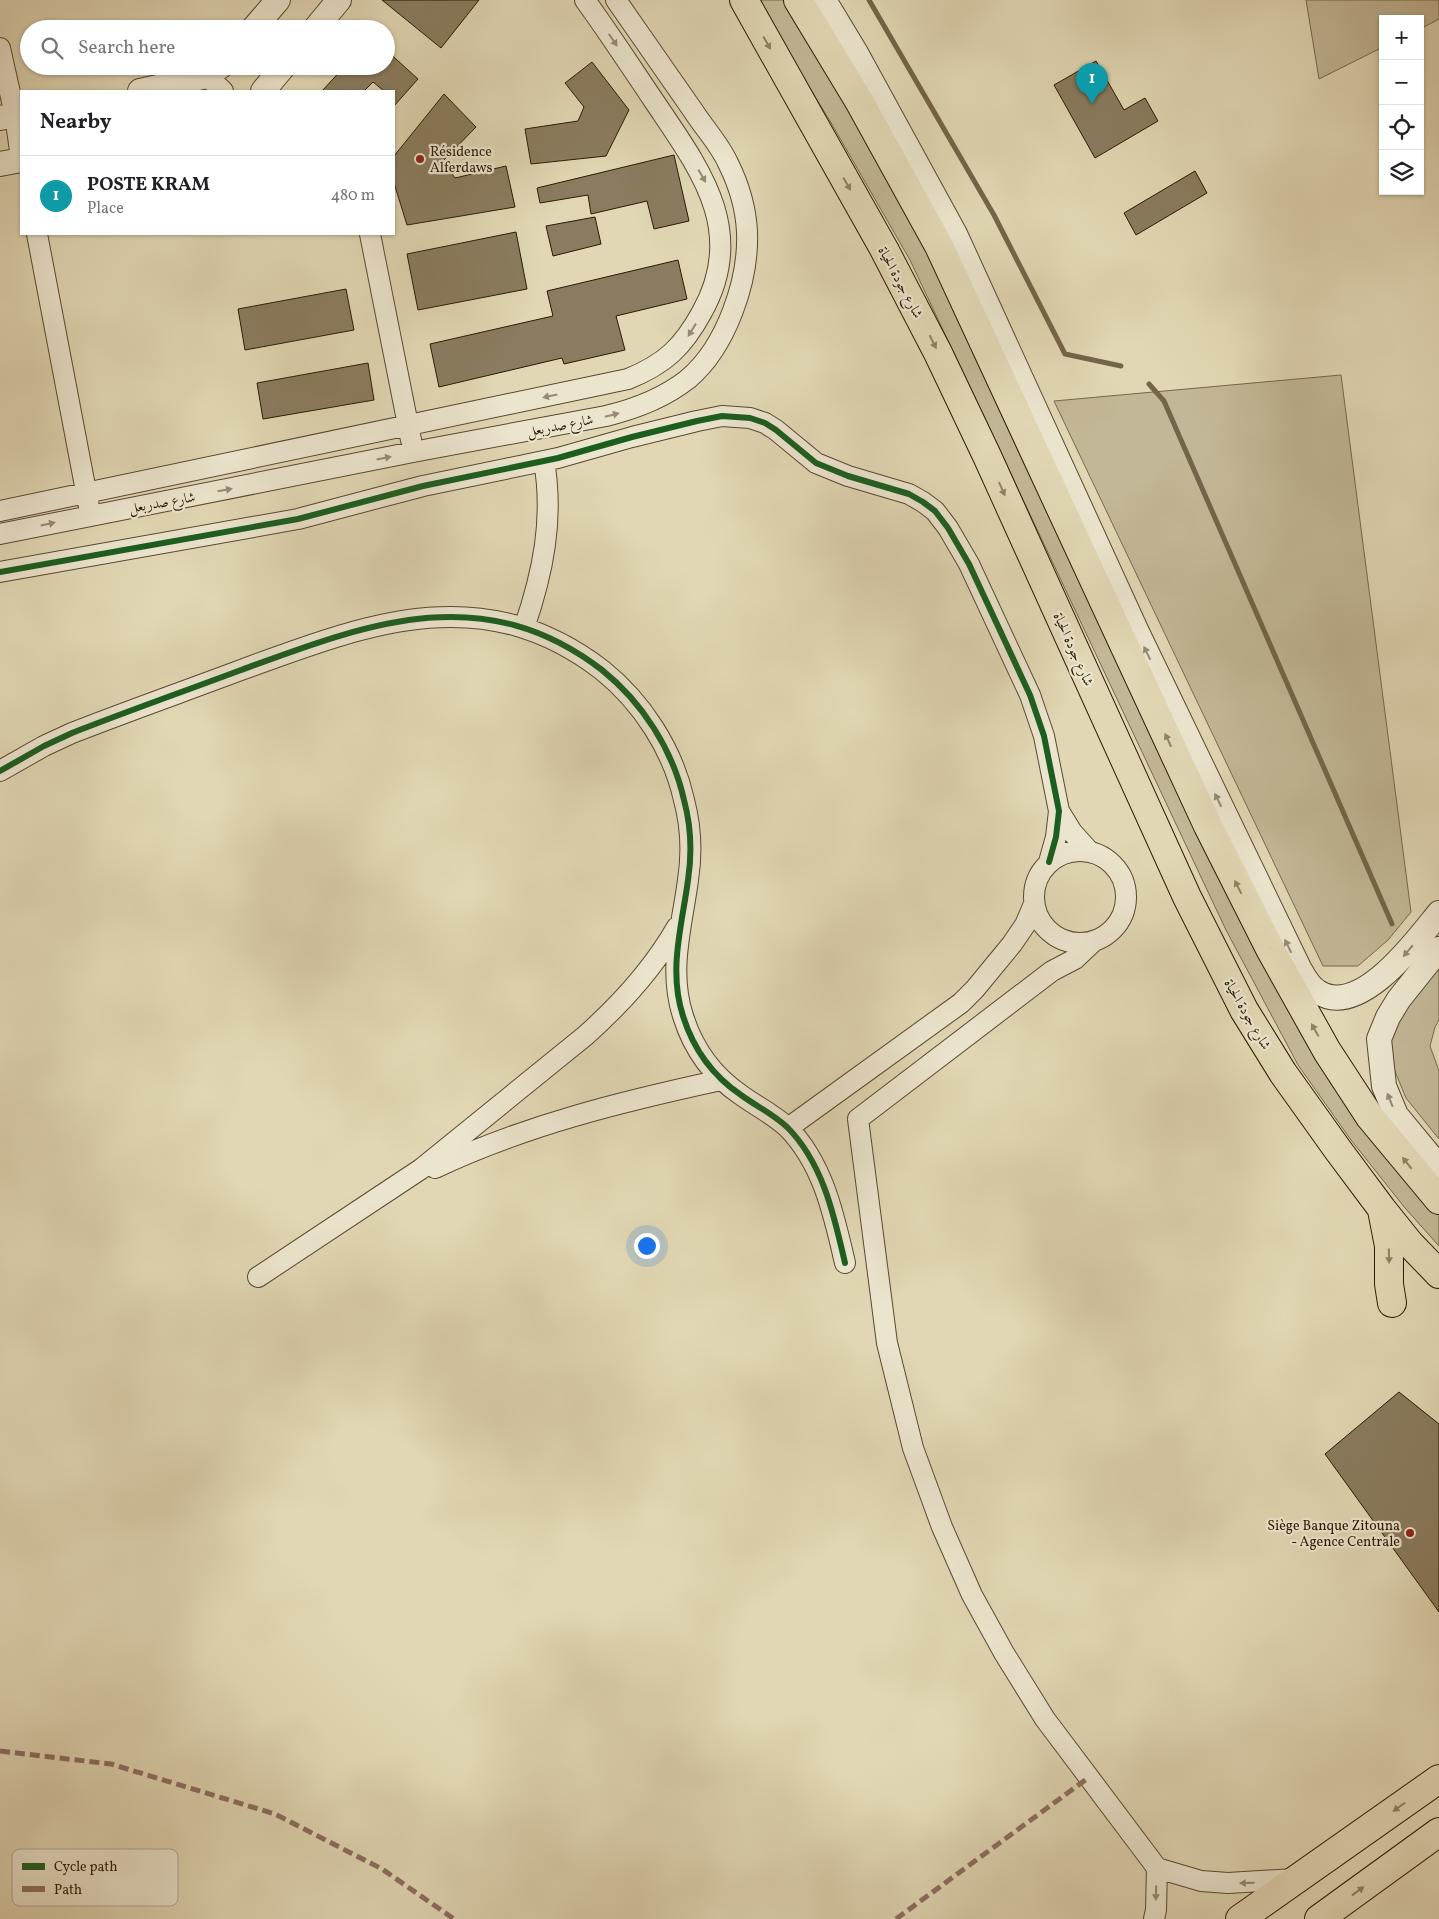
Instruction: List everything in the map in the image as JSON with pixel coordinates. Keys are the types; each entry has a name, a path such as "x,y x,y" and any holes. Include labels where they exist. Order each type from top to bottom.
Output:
{"highway":[{"name":"شارع جودة الحياة","path":"744,0 884,249 938,354 995,474 1187,898 1244,1010 1283,1073 1382,1209 1410,1244 1439,1274"},
{"path":"798,0 860,101 939,246 1208,826 1270,949 1327,1051 1370,1116 1439,1200"},
{"path":"1382,1209 1389,1246 1389,1284 1392,1303"},
{"path":"1240,1919 1439,1779"},
{"path":"1319,1919 1439,1832"}],"street":[{"path":"261,20 278,0"},
{"path":"322,20 339,0"},
{"name":"شارع صدربعل","path":"0,511 628,380 647,372 670,356 690,335 708,302 716,277 721,250 717,218 707,185 682,142 586,0"},
{"name":"شارع صدربعل","path":"0,534 413,452 606,416 637,408 661,396 688,378 711,354 729,322 739,291 746,259 747,231 742,199 728,162 616,0"},
{"path":"824,0 856,53 955,234 1137,632 1299,968 1309,984 1319,993 1335,998 1353,993 1375,983 1404,956 1439,913"},
{"path":"0,48 20,154"},
{"path":"264,90 276,75"},
{"path":"146,90 217,78"},
{"path":"0,164 20,159"},
{"path":"37,235 90,515"},
{"path":"370,235 413,452"},
{"path":"0,572 298,519 423,486 544,461 689,423 722,416 750,418 765,423 789,439 816,463 830,470 892,488 909,494 923,502 935,511 959,545 1030,695 1044,736 1059,811 1056,837 1049,862"},
{"path":"524,628 539,580 547,534 549,494 544,461"},
{"path":"0,771 44,746 72,733 292,651 368,626 432,617 470,617 524,628 552,638 573,650 611,678 644,715 658,736 680,782 689,830 691,855 676,955 676,980 679,1004 694,1044 722,1080 740,1095 775,1117 788,1128 807,1152 824,1184 845,1263"},
{"path":"1059,811 1072,832 1088,851"},
{"path":"1094,941 1074,942 1052,933 1040,919 1034,904 1034,889 1040,874 1049,862 1072,851 1088,851 1104,857 1114,865 1121,875 1125,886 1126,898 1124,912 1118,924 1111,931 1094,941 1075,959 1052,971 858,1118 886,1343 913,1448 942,1527 972,1594 1004,1653 1044,1719 1157,1868 1201,1881 1228,1883 1295,1879"},
{"path":"788,1128 960,1003 975,989 1012,944 1025,925 1034,904"},
{"path":"258,1278 313,1239 396,1186 482,1120 608,1016 654,962 670,940 682,917"},
{"path":"1012,944 1052,933"},
{"path":"1052,933 1055,953 1052,971"},
{"path":"1439,949 1399,999 1388,1017 1379,1039 1384,1086 1396,1115 1439,1167"},
{"path":"396,1186 494,1142 586,1112 722,1080"},
{"path":"482,1120 494,1142"},
{"path":"1154,1919 1157,1868"}],"shaded area":[{"path":"756,0 785,0 930,247 1250,918 1439,1208 1439,1246 1405,1208 1351,1140 1298,1065 1226,930 910,260 830,121"},
{"path":"1306,0 1439,0 1439,19 1424,27 1424,15 1379,15 1379,49 1319,79"},
{"path":"1341,375 1411,912 1388,940 1358,966 1323,966 1054,401"},
{"path":"1439,958 1439,1020 1430,1046 1439,1071 1439,1139 1406,1098 1392,1064 1390,1038 1397,1019"}],"building":[{"path":"382,0 479,0 441,48"},
{"path":"395,58 418,79 395,105 395,90 383,90 373,82 365,90 323,90 337,75 395,75"},
{"path":"1096,61 1124,110 1145,98 1158,121 1095,158 1054,85"},
{"path":"592,62 629,110 606,156 531,164 525,129 578,121 584,107 565,83"},
{"name":"Résidence Alferdaws","path":"444,94 476,127 443,161 455,178 506,166 515,207 407,225 395,186 395,155"},
{"path":"674,155 689,221 654,229 647,201 591,214 588,195 540,203 537,188"},
{"path":"1195,171 1207,193 1136,235 1124,213"},
{"path":"595,217 601,244 553,256 546,226"},
{"path":"516,232 527,289 418,310 407,254"},
{"path":"678,260 687,299 616,316 625,350 564,364 562,358 439,387 430,344 553,316 547,291"},
{"path":"346,289 354,330 245,350 238,309"},
{"path":"368,363 374,400 263,419 257,383"},
{"name":"Siège Banque Zitouna - Agence Centrale","path":"1399,1392 1439,1424 1439,1612 1325,1454"}],"waterway":[{"path":"869,0 994,215 1065,354 1121,366"},
{"path":"1149,384 1164,401 1392,924"}],"marked path":[{"path":"0,1751 111,1764 275,1814 382,1869 454,1919"},
{"path":"896,1919 1088,1778"}],"cycle path":[{"path":"0,572 298,519 423,486 558,458 697,421 722,416 750,418 765,423 776,430 816,463 848,476 909,494 935,511 948,528 969,564 1030,695 1044,736 1059,811 1056,837 1049,862"},
{"path":"0,771 44,746 72,733 288,653 379,626 424,618 468,617 513,625 557,642 602,670 617,683 643,712 664,745 679,781 688,820 690,840 689,870 676,965 679,999 687,1028 698,1050 713,1070 731,1087 787,1127 810,1157 831,1208 845,1263"}],"place":[{"name":"POSTE KRAM","path":"1092,104"},
{"name":"Résidence Alferdaws","path":"420,159"},
{"name":"Siège Banque Zitouna - Agence Centrale","path":"1410,1533"}]}
